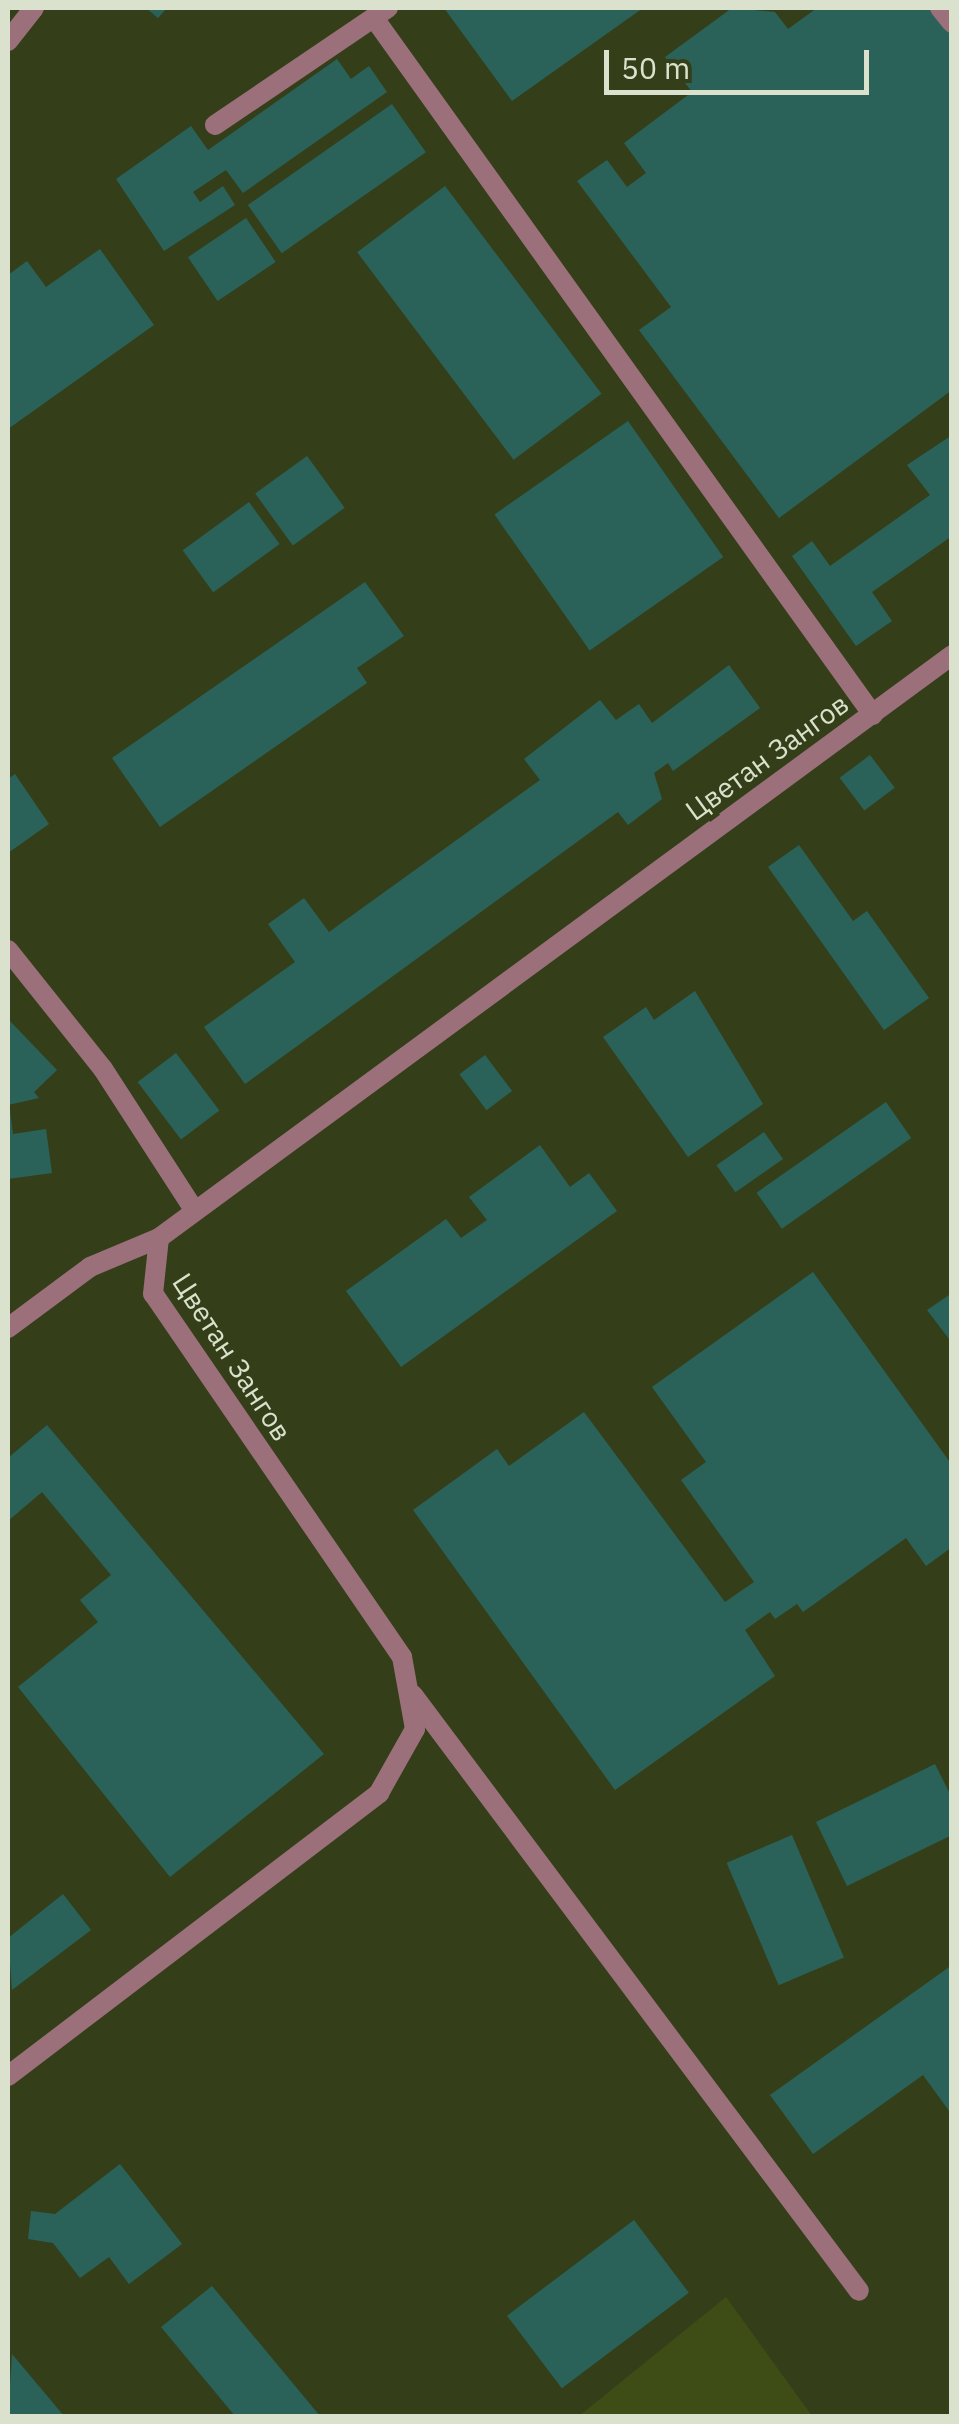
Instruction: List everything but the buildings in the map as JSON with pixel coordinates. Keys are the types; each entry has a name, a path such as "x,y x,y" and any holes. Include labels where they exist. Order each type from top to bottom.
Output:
{"street":[{"path":"8,41 34,8"},
{"path":"940,8 952,24"},
{"path":"214,125 381,13 873,714"},
{"name":"Цветан Зангов","path":"8,2076 379,1793 415,1730 413,1694 402,1657 153,1294 159,1238 193,1208 952,655"},
{"path":"8,950 103,1068 193,1208"},
{"path":"8,1328 90,1266 159,1238"},
{"path":"413,1694 859,2291"}],"green space":[{"path":"726,2297 812,2416 579,2416"}]}
